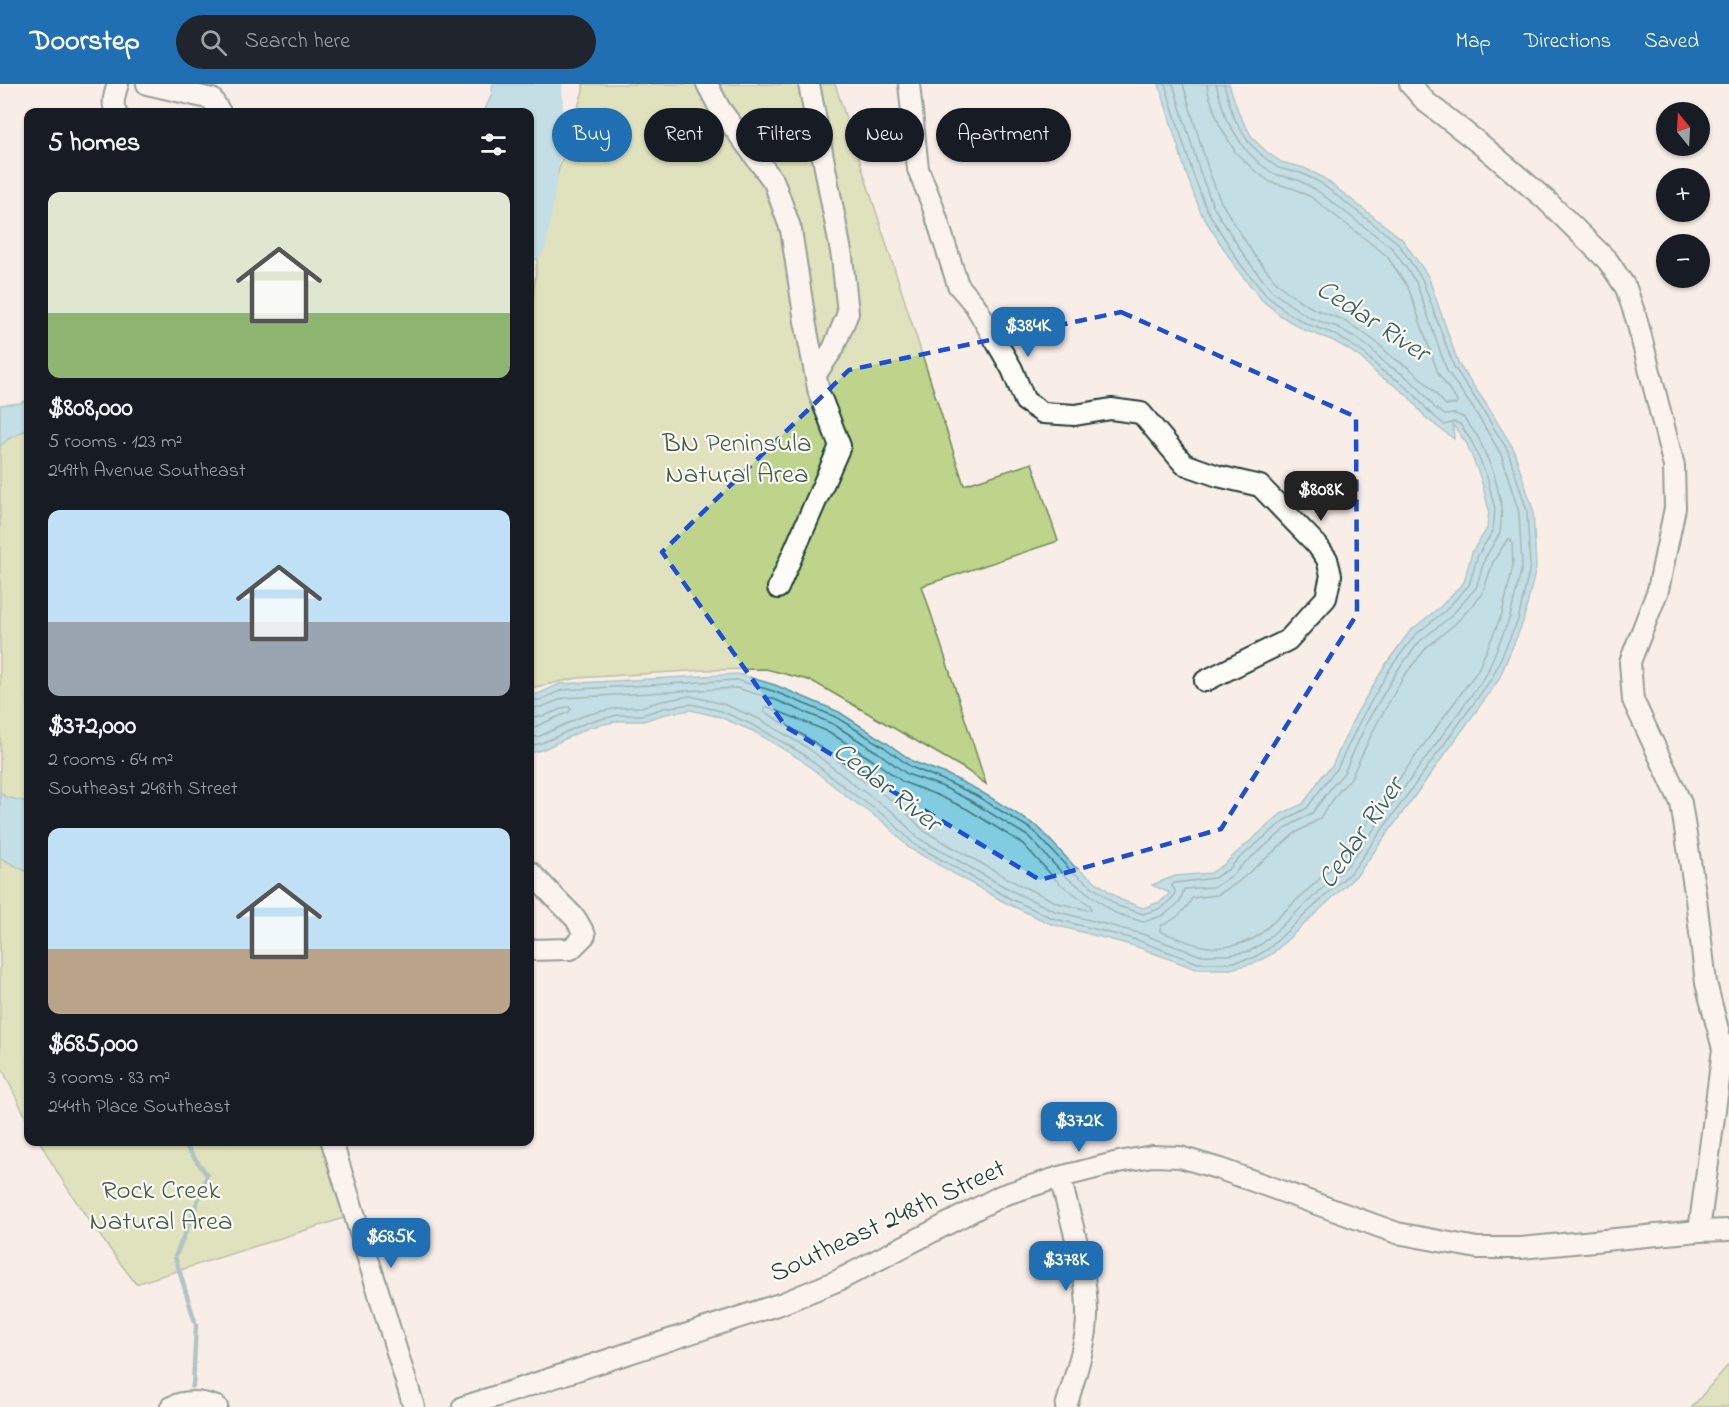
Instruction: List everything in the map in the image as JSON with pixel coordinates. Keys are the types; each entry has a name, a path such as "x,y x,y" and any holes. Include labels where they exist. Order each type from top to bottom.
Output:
{"street":[{"path":"114,108 118,84"},
{"path":"147,84 212,99 218,108"},
{"path":"707,84 720,109 774,182 791,230 819,393 840,446 778,588"},
{"path":"809,84 842,257 848,313 833,349 816,374"},
{"path":"909,84 918,169 932,204 958,285 975,305 1007,360 1025,401 1043,413 1075,415 1111,408 1141,413 1184,464 1218,476 1260,486 1317,545 1327,559 1331,575 1326,598 1288,640 1204,681"},
{"path":"1410,84 1426,102 1484,147 1546,200 1608,261 1626,288 1637,321 1671,454 1674,466 1674,508 1658,590 1630,662 1633,700 1681,803 1706,983 1723,1048 1699,1231"},
{"path":"534,876 576,920 585,935 571,949 534,950"},
{"path":"333,1146 414,1407"},
{"name":"Southeast 248th Street","path":"463,1407 783,1303 839,1280 1003,1194 1119,1161 1152,1156 1180,1157 1220,1169 1397,1233 1477,1248 1521,1248 1729,1230"},
{"path":"1059,1177 1081,1262 1087,1315 1082,1349 1066,1407"},
{"path":"171,1407 182,1402 217,1407"}],"highlighted area":[{"path":"1121,312 1356,417 1357,614 1221,829 1040,880 786,727 662,552 849,370"}],"green space":[{"name":"BN Peninsula Natural Area","path":"583,84 835,84 845,115 845,162 860,162 964,485 1032,463 1058,541 922,586 986,784 963,768 812,681 766,669 705,670 578,678 534,687 534,289 541,227 561,162 632,162 632,108 578,108"},
{"path":"0,414 24,424 24,1114 0,1064"},
{"name":"Rock Creek Natural Area","path":"42,1146 338,1146 360,1213 136,1284 97,1232"},
{"path":"1729,1364 1729,1407 1692,1407"}],"water":[{"path":"493,84 559,84 558,108 552,108 552,136 545,164 534,182 534,108 486,108"},
{"path":"1159,84 1229,84 1239,114 1253,139 1268,153 1281,162 1304,168 1322,177 1402,239 1428,276 1459,365 1513,448 1533,510 1536,568 1523,622 1498,681 1358,874 1272,954 1255,963 1230,969 1196,969 1135,946 1051,924 1006,903 909,848 886,824 800,759 753,731 720,717 691,710 665,714 643,721 619,721 590,727 534,752 534,694 560,684 738,674 775,685 839,712 914,762 946,774 978,790 1038,827 1074,866 1121,900 1143,908 1160,902 1170,893 1152,885 1175,876 1211,873 1225,864 1281,814 1303,804 1332,766 1355,716 1386,664 1410,631 1440,607 1464,582 1472,552 1487,529 1489,510 1481,479 1467,444 1453,425 1454,439 1426,418 1409,397 1378,375 1362,359 1332,340 1304,330 1281,316 1262,300 1236,268 1201,213 1187,176"},
{"path":"24,401 24,431 0,446 0,405"},
{"path":"0,792 5,797 24,801 24,870 0,858"}],"waterway":[{"name":"Cedar River","path":"534,234 550,130 548,84"},
{"path":"186,1146 207,1175 175,1257 196,1325 192,1387"}]}
